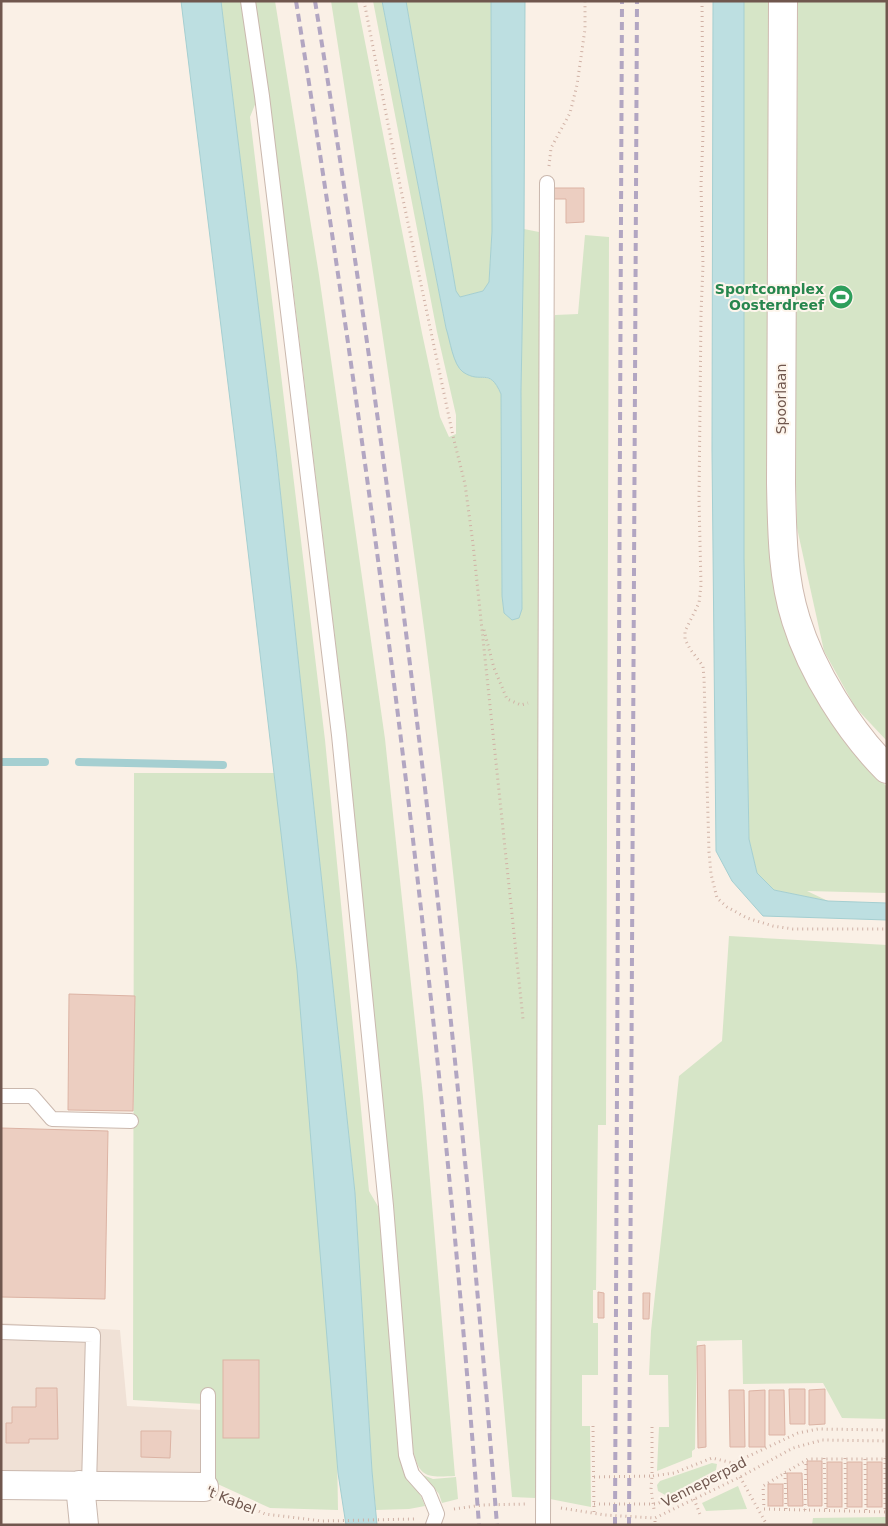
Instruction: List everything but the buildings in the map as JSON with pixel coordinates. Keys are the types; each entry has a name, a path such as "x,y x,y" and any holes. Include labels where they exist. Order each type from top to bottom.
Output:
{"main road":[{"name":"Spoorlaan","path":"784,1 781,483 782,531 787,576 796,620 813,660 842,715 887,769"},
{"name":"'t Kabel","path":"1,1485 84,1484 204,1487"},
{"path":"84,1484 84,1525"}],"lane":[{"path":"248,1 264,106 339,735 386,1206 406,1455 412,1474 428,1492 435,1519"},
{"path":"542,1525 547,183"},
{"path":"1,1096 32,1096 52,1119 131,1121"},
{"path":"1,1332 93,1335 84,1484"},
{"path":"204,1487 208,1478 208,1395"}],"path":[{"path":"364,1 450,426 465,484 524,1024"},
{"path":"547,183 551,148 570,113 577,85 585,29 585,1"},
{"path":"702,1 703,135 701,185 703,265 699,490 701,585 699,603 685,631 685,639 703,666 709,852 714,890 716,898 727,907 748,918 773,926 793,929 887,929"},
{"path":"481,617 494,668 506,699 522,705 533,702 546,692"},
{"path":"593,1426 594,1514"},
{"path":"652,1427 651,1489 654,1510"},
{"path":"594,1504 653,1504 798,1433 818,1429 887,1430"},
{"name":"Venneperpad","path":"435,1519 458,1508 512,1503 543,1505 594,1514 655,1518 740,1477 793,1448 822,1440 887,1441"},
{"path":"886,1457 886,1512 764,1509 763,1486 806,1460 886,1457"},
{"path":"594,1478 652,1476 674,1473 712,1458 734,1463"},
{"path":"824,1458 826,1510"},
{"path":"845,1458 846,1511"},
{"path":"865,1458 866,1511"},
{"path":"805,1510 806,1460"},
{"path":"785,1472 786,1510"},
{"path":"740,1477 766,1525"},
{"name":"'t Kabel","path":"204,1487 265,1514 322,1521 410,1520"},
{"path":"694,1498 701,1517"}],"shaded area":[{"path":"1,1323 120,1330 127,1406 202,1410 206,1477 1,1477"}],"green space":[{"path":"221,1 241,1 256,102 250,117 325,740 369,1191 379,1208 400,1459 425,1506 409,1509 376,1510 355,1193 276,451"},
{"path":"254,1 275,1 319,275 385,739 423,1097 455,1476 431,1476 426,1474 418,1466 413,1449 347,739 292,279"},
{"path":"331,1 357,1 422,333 440,417 449,437 456,434 456,415 437,332 373,1 382,1 446,328 476,377 492,380 501,394 502,596 504,613 522,609 521,391 524,229 539,232 542,455 539,1491 535,1498 512,1497 471,1045 442,774 418,580 376,290"},
{"path":"406,1 491,1 492,231 489,282 483,291 460,297 456,292"},
{"path":"744,1 772,1 770,453 804,671 839,733 887,787 887,893 807,891 828,901 774,890 757,873 749,839 744,559"},
{"name":"Sportcomplex Oosterdreef","path":"798,1 887,1 887,741 855,707 824,651 797,528 795,444"},
{"path":"585,235 609,237 606,1125 598,1125 596,1290 593,1290 593,1323 598,1323 598,1375 582,1375 582,1426 590,1426 591,1507 550,1499 551,1467 548,1426 553,327 555,315 578,314"},
{"path":"134,773 287,773 334,1266 338,1510 270,1508 211,1481 204,1404 133,1400"},
{"path":"729,936 887,945 887,1419 842,1418 823,1383 743,1384 742,1340 697,1341 695,1449 692,1451 692,1457 657,1471 659,1427 669,1427 668,1375 649,1375 651,1331 679,1076 722,1041"},
{"path":"712,1463 717,1464 716,1470 667,1496 658,1491 657,1485 660,1481"},
{"path":"423,1475 433,1479 456,1477 458,1499 442,1503 439,1494"},
{"path":"738,1486 747,1509 706,1511 702,1503"},
{"path":"887,1517 887,1525 812,1525 813,1518"}],"water":[{"path":"181,1 221,1 276,451 355,1193 377,1525 346,1525 338,1473 297,970"},
{"path":"382,1 406,1 456,291 460,297 483,291 489,282 492,231 491,1 525,1 521,391 522,609 519,618 512,620 504,613 502,596 501,394 497,386 489,378 470,376 463,372 452,352"},
{"path":"713,1 744,1 744,559 749,839 757,873 774,890 828,901 887,903 887,920 763,916 732,881 716,851 712,450"}],"waterway":[{"path":"1,762 45,762"},
{"path":"79,762 223,765"}],"railway":[{"path":"296,1 326,191 404,761 446,1142 479,1525"},
{"path":"315,1 372,380 422,761 463,1143 497,1525"},
{"path":"615,1525 622,1"},
{"path":"629,1525 637,1"}],"place":[{"name":"Sportcomplex Oosterdreef","path":"841,297"}]}
